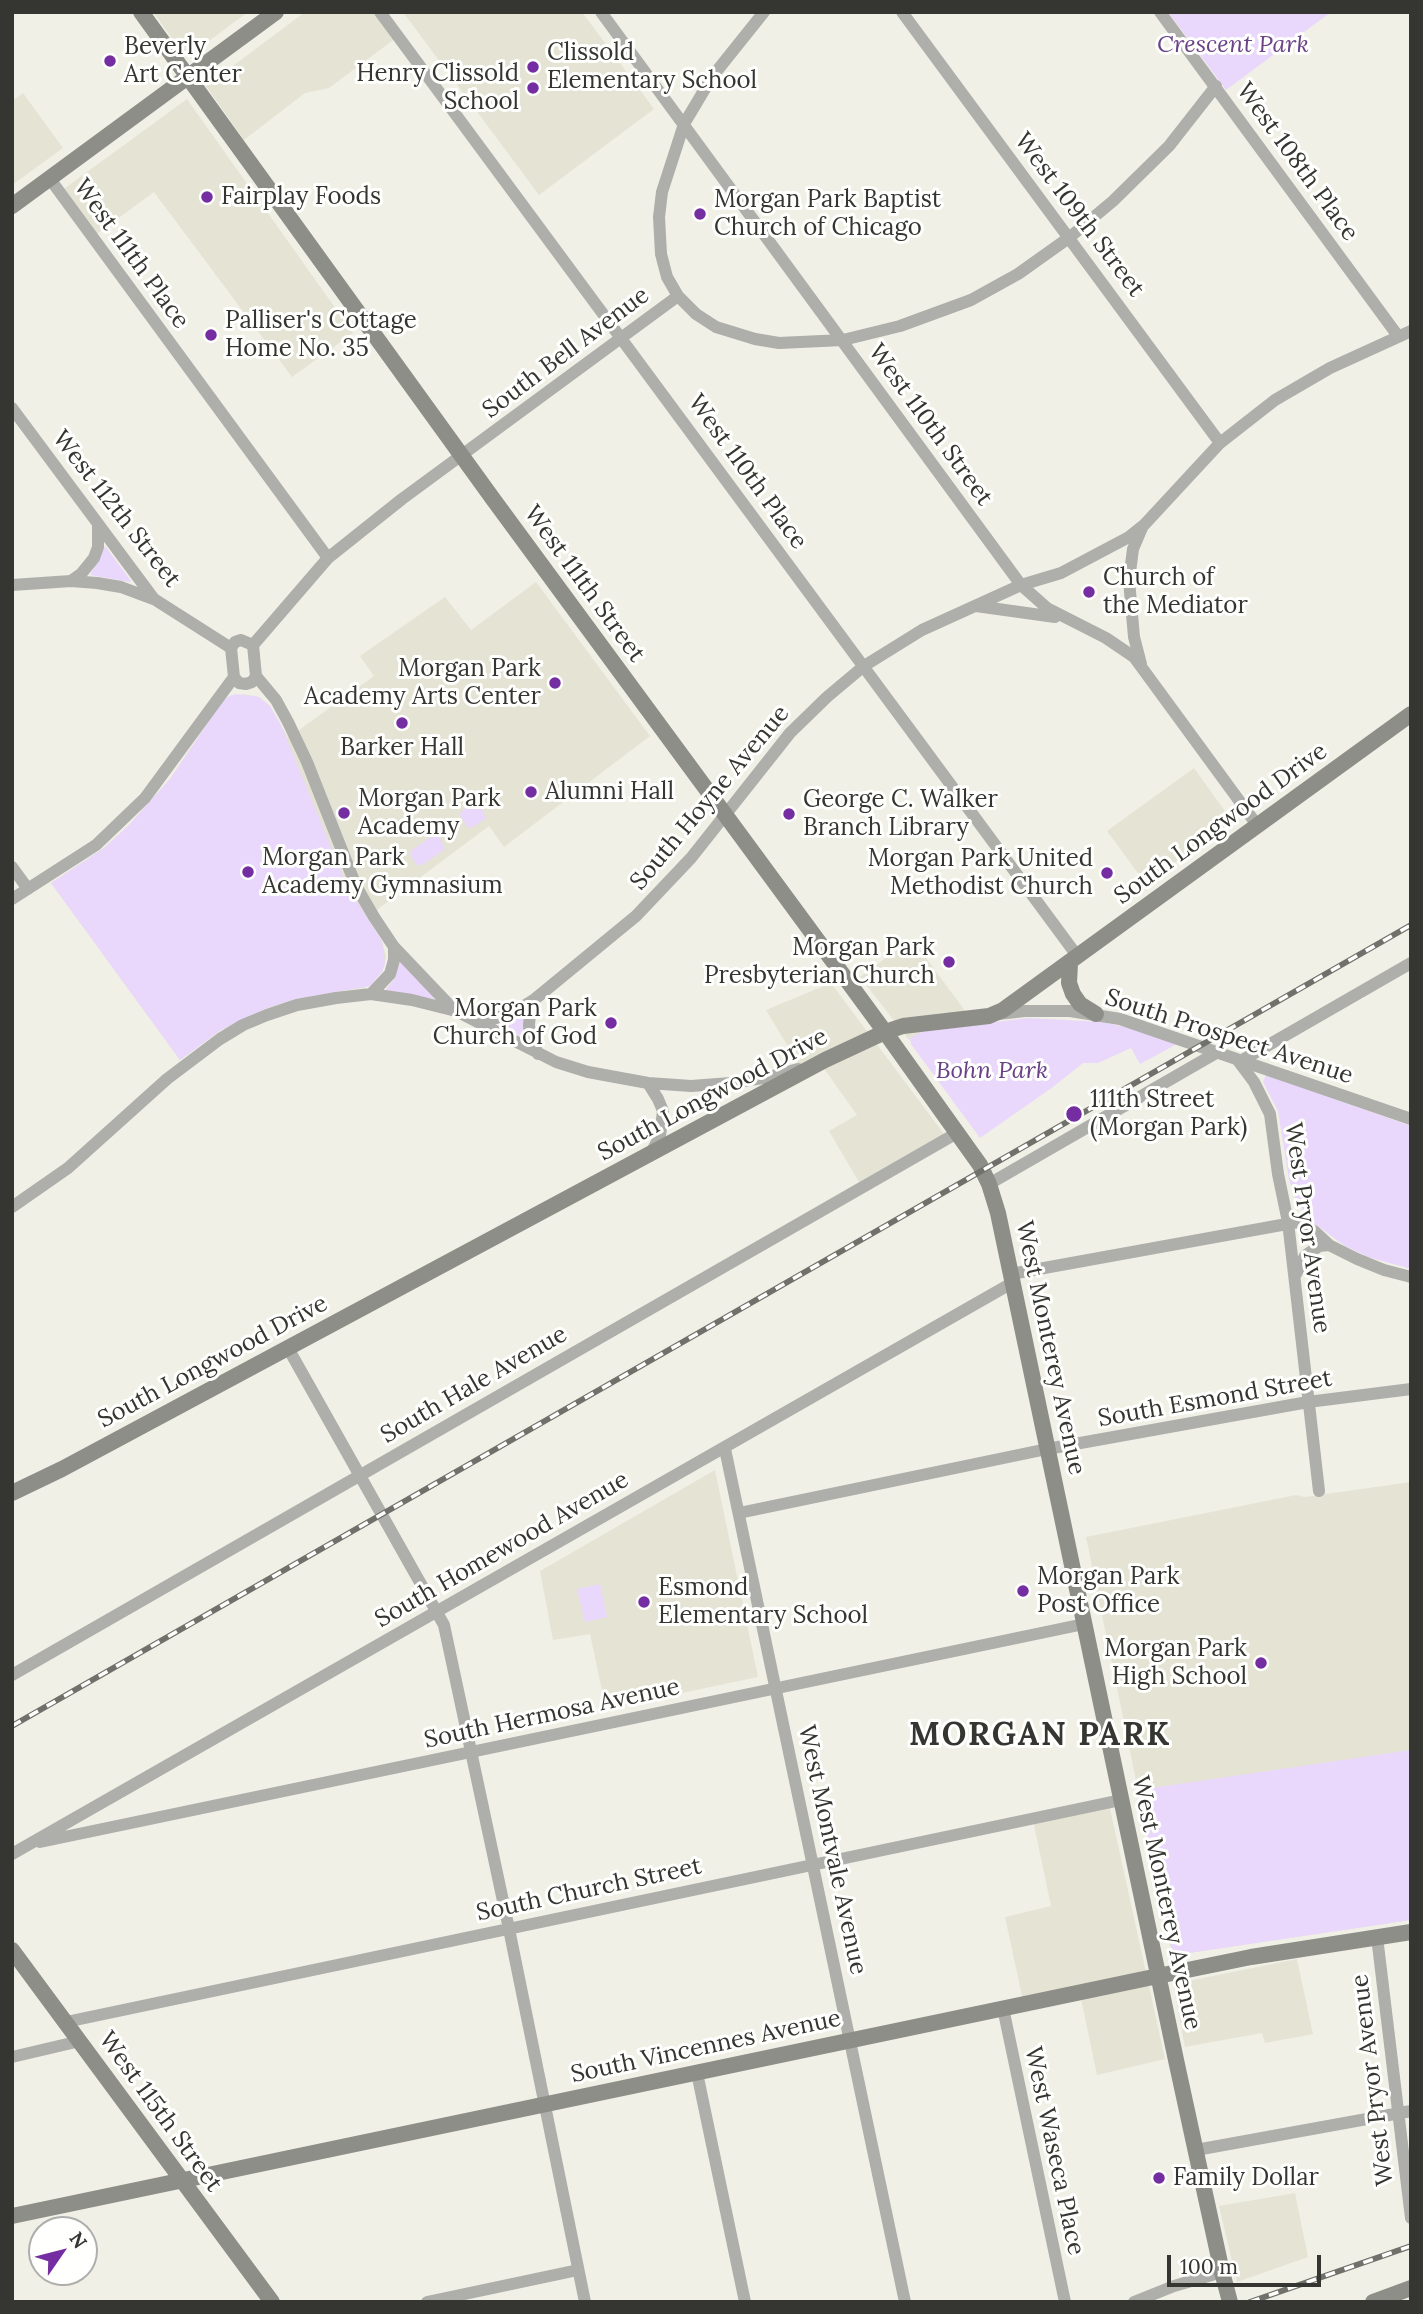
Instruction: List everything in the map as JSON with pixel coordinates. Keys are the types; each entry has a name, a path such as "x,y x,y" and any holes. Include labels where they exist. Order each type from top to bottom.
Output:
{"main road":[{"name":"West 111th Street","path":"141,12 884,1032 980,1165 989,1184"},
{"path":"12,206 276,12"},
{"name":"South Longwood Drive","path":"12,1493 62,1469 825,1060 903,1026 989,1016 1017,1001 1257,825 1408,721"},
{"path":"1074,960 1069,983 1073,994 1080,1004 1096,1014"},
{"name":"West Monterey Avenue","path":"989,1184 998,1213 1158,1976 1230,2302"},
{"name":"South Vincennes Avenue","path":"12,2216 1158,1976 1411,1932"},
{"name":"West 115th Street","path":"12,1950 272,2302"},
{"path":"1373,2302 1411,2288"}],"street":[{"name":"West 110th Place","path":"380,12 864,666 1074,960"},
{"name":"West 110th Street","path":"601,12 1021,585 1035,600 1066,620 1124,649 1142,666 1257,825"},
{"path":"678,296 667,277 661,254 659,217 662,192 684,124 712,77 764,12"},
{"name":"West 109th Street","path":"902,12 1220,443"},
{"name":"West 108th Place","path":"1160,12 1398,336"},
{"name":"South Bell Avenue","path":"253,645 328,558 402,499 463,457 678,296 696,314 716,327 735,335 779,343 843,340 900,326 971,300 1018,274 1070,237 1141,176 1170,146 1216,86"},
{"name":"West 111th Place","path":"50,179 328,558"},
{"name":"South Hoyne Avenue","path":"481,1023 514,1012 535,999 636,916 691,858 804,717 864,666 922,630 1021,585 1061,573 1122,541 1144,525 1220,443 1275,400 1330,368 1411,331"},
{"name":"West 112th Street","path":"12,408 153,599 231,648"},
{"path":"71,581 94,558 98,547 98,525"},
{"path":"1142,666 1134,637 1129,580 1133,549 1144,525"},
{"path":"12,585 71,581 121,587 153,599"},
{"path":"975,606 1066,620"},
{"path":"256,676 252,682 246,684 239,683 234,677 231,648 235,642 241,640 253,645 256,676 276,699 288,722 356,886 394,947 456,1011"},
{"path":"12,899 96,845 145,798 234,677"},
{"path":"12,867 28,889"},
{"path":"371,994 390,974 394,947"},
{"path":"1238,1062 1411,963"},
{"path":"12,1207 68,1168 167,1079 243,1025 297,1005 371,994 412,1000 456,1011 538,1054 588,1072 648,1083 691,1086 731,1083 769,1077 825,1060"},
{"path":"535,999 529,1025 538,1054"},
{"name":"South Prospect Avenue","path":"989,1016 1025,1011 1096,1014 1153,1029 1238,1062 1411,1119"},
{"path":"989,1184 1216,1054"},
{"name":"West Pryor Avenue","path":"1238,1062 1254,1082 1270,1114 1288,1222 1319,1491"},
{"path":"648,1083 663,1111 660,1136 650,1154"},
{"name":"South Hale Avenue","path":"12,1675 957,1133"},
{"path":"1288,1222 1307,1226 1329,1245 1384,1270 1411,1277"},
{"name":"South Homewood Avenue","path":"12,1854 725,1449 1011,1279 1288,1222"},
{"path":"1295,1282 1297,1269 1305,1256 1319,1246 1329,1245"},
{"path":"288,1348 444,1625 585,2302"},
{"name":"South Esmond Street","path":"738,1513 1047,1449 1308,1402 1411,1389"},
{"name":"West Montvale Avenue","path":"725,1449 905,2302"},
{"name":"South Hermosa Avenue","path":"29,1845 1084,1624"},
{"name":"South Church Street","path":"66,2022 1121,1800"},
{"name":"West Pryor Avenue","path":"1377,1937 1404,2111 1411,2218"},
{"name":"West Waseca Place","path":"1003,2008 1065,2302"},
{"path":"12,2057 80,2041"},
{"path":"697,2073 745,2302"},
{"path":"1196,2150 1404,2111"},
{"path":"427,2302 578,2270"},
{"path":"1134,2302 1174,2286 1222,2272"}],"shaded area":[{"path":"153,12 248,12 186,58"},
{"path":"305,12 377,12 396,38 329,88 305,93 244,140 206,86"},
{"name":"Clissold Elementary School","path":"403,12 582,12 654,109 539,195"},
{"path":"23,93 63,148 12,185 12,101"},
{"path":"187,99 353,333 292,377 154,192 94,236 61,191"},
{"name":"Morgan Park Academy","path":"536,582 650,736 504,847 489,826 366,918 382,941 386,957 382,972 364,988 320,994 267,1008 221,1030 180,1060 51,883 104,848 129,825 170,779 217,709 243,694 259,697 270,706 288,738 374,676 360,656 445,597 471,630"},
{"path":"1194,768 1232,821 1146,884 1107,831"},
{"path":"912,939 974,1023 909,1040 860,977"},
{"path":"831,983 944,1134 859,1182 829,1131 857,1115 820,1063 801,1068 766,1010"},
{"name":"Esmond Elementary School","path":"715,1470 758,1677 606,1709 590,1634 553,1640 540,1571"},
{"name":"Morgan Park High School","path":"1411,1482 1411,1920 1176,1953 1170,1946 1086,1537 1296,1495 1305,1497"},
{"path":"1109,1804 1165,2059 1097,2075 1080,1994 1024,2005 1005,1917 1051,1906 1033,1820"},
{"path":"1297,1959 1313,2034 1265,2043 1262,2033 1185,2047 1173,1984"},
{"path":"1295,2193 1308,2257 1237,2282 1219,2206"}],"green space":[{"name":"Crescent Park","path":"1168,12 1331,12 1226,90"},
{"path":"105,546 131,581 130,582 90,575"},
{"path":"236,694 259,697 270,706 281,725 347,886 382,941 385,964 370,986 295,999 267,1008 221,1030 180,1060 51,883 104,848 129,825 170,779 222,702"},
{"path":"477,800 486,818 468,828 460,815"},
{"path":"434,835 439,836 445,849 422,865 417,865 410,855 412,850"},
{"path":"400,962 435,997 434,999 387,991"},
{"path":"524,1013 526,1039 498,1025"},
{"name":"Bohn Park","path":"1028,1018 1103,1022 1177,1044 1140,1064 1131,1048 1098,1063 1083,1063 980,1138 911,1044 910,1038 923,1031"},
{"path":"1266,1075 1411,1126 1411,1269 1368,1257 1345,1246 1315,1224 1297,1203 1289,1180 1278,1111 1263,1082"},
{"path":"600,1584 607,1617 585,1622 577,1589"},
{"path":"1411,1750 1411,1920 1182,1954 1172,1949 1138,1790"}],"railway":[{"path":"12,1726 1411,925"},
{"path":"1250,2302 1411,2246"}],"place":[{"name":"Beverly Art Center","path":"110,61"},
{"name":"Clissold Elementary School","path":"533,67"},
{"name":"Henry Clissold School","path":"533,88"},
{"name":"Fairplay Foods","path":"207,197"},
{"name":"Morgan Park Baptist Church of Chicago","path":"700,214"},
{"name":"Palliser's Cottage Home No. 35","path":"211,335"},
{"name":"Church of the Mediator","path":"1089,592"},
{"name":"Morgan Park Academy Arts Center","path":"555,683"},
{"name":"Barker Hall","path":"402,723"},
{"name":"Alumni Hall","path":"531,792"},
{"name":"Morgan Park Academy","path":"344,813"},
{"name":"George C. Walker Branch Library","path":"789,814"},
{"name":"Morgan Park Academy Gymnasium","path":"248,872"},
{"name":"Morgan Park United Methodist Church","path":"1107,873"},
{"name":"Morgan Park Presbyterian Church","path":"949,962"},
{"name":"Morgan Park Church of God","path":"611,1023"},
{"name":"111th Street (Morgan Park)","path":"1074,1114"},
{"name":"Morgan Park Post Office","path":"1023,1591"},
{"name":"Esmond Elementary School","path":"644,1602"},
{"name":"Morgan Park High School","path":"1261,1663"},
{"name":"Family Dollar","path":"1159,2178"}],"district":[{"name":"MORGAN PARK","path":"1040,1736"}]}
